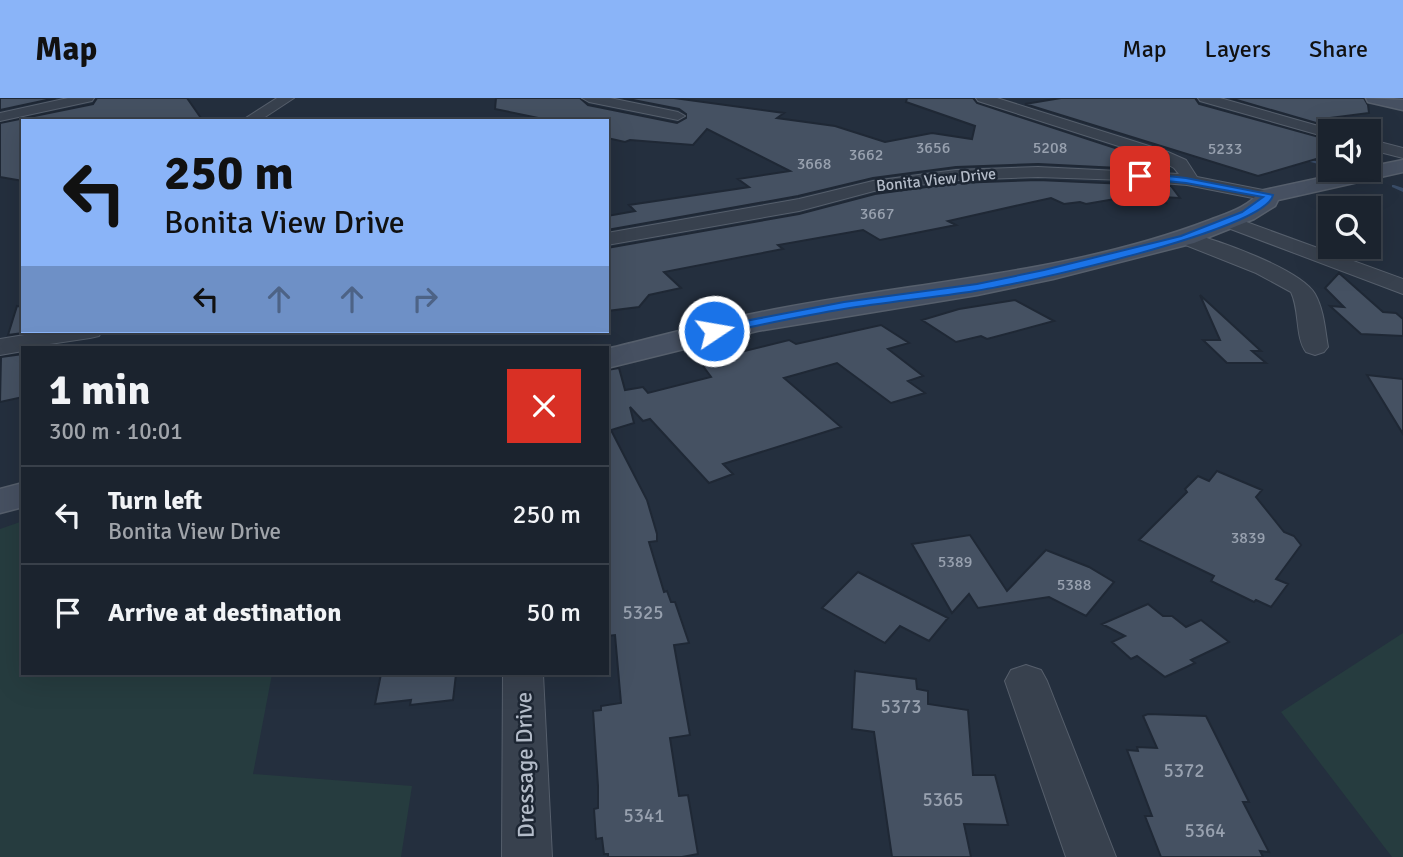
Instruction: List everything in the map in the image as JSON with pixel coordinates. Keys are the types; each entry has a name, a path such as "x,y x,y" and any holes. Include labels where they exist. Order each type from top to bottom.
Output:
{"street":[{"path":"0,117 87,98"},
{"path":"251,119 287,98"},
{"path":"589,98 678,116"},
{"path":"983,98 1162,155 1185,168 1189,175 1186,180"},
{"path":"1205,98 1318,130"},
{"path":"1374,98 1403,105"},
{"path":"1381,147 1403,153"},
{"path":"609,358 756,321 977,288 1185,238 1246,214 1267,201 1268,195 1403,166"},
{"name":"Bonita View Drive","path":"609,239 799,205 860,188 928,178 1038,172 1186,180 1268,195"},
{"path":"1227,221 1403,287"},
{"path":"1185,238 1282,276 1300,287 1307,300 1315,346"},
{"path":"0,347 79,333"},
{"path":"0,501 21,496"},
{"name":"Dressage Drive","path":"523,675 527,857"},
{"path":"1026,681 1091,857"}],"green space":[{"path":"21,522 21,675 272,675 253,774 412,786 401,857 0,857 0,529"},
{"path":"1403,633 1403,857 1392,857 1281,712"}],"building":[{"path":"0,98 56,98 0,110"},
{"path":"97,98 187,98 202,119 21,119 21,181 0,177 0,123 93,104"},
{"path":"496,98 580,98 588,105 677,123 686,118 686,114 679,109 623,98 674,98 784,113 777,118 835,126 885,142 932,133 972,139 975,126 906,102 907,98 973,98 977,103 1152,160 1160,170 1038,164 956,167 873,178 798,196 609,230 609,216 635,211 629,205 749,187 738,179 790,171 707,129 693,145 630,140 625,142 609,138 609,119 543,119 495,109"},
{"path":"1061,98 1195,98 1199,104 1318,137 1318,158 1258,176 1025,104"},
{"path":"1230,98 1364,98 1368,105 1369,113 1318,119 1318,124"},
{"path":"1038,180 1171,186 1180,198 1162,197 1166,203 1115,199 1086,204 1064,204 1051,198 948,221 956,225 880,240 863,230 778,245 783,249 664,272 681,288 649,295 639,307 609,311 609,248 799,214 875,194 956,183"},
{"path":"1339,273 1383,312 1396,313 1403,319 1403,336 1361,334 1330,306 1344,307 1325,288"},
{"path":"1200,295 1261,351 1252,351 1266,363 1227,363 1203,340 1220,340"},
{"path":"1015,300 1054,321 987,339 981,336 956,342 922,320 959,309"},
{"path":"17,306 21,307 23,333 8,335"},
{"path":"881,325 909,343 888,349 923,376 908,381 925,393 891,403 837,363 784,378 841,427 723,464 733,474 709,483 650,419 643,421 630,407 634,423 611,430 647,500 657,534 657,541 649,542 664,592 667,591 671,602 675,602 689,643 674,645 690,735 670,738 679,796 688,795 698,854 682,857 608,857 608,854 604,854 602,838 596,839 594,809 598,808 598,786 593,711 601,710 601,706 621,703 615,635 609,636 609,370 619,368 625,390 643,387 648,393 711,377 700,362 789,340 796,344"},
{"path":"21,354 21,397 0,402 1,357"},
{"path":"1367,375 1403,379 1403,434"},
{"path":"1217,471 1262,490 1256,497 1284,532 1294,536 1301,545 1276,579 1288,584 1271,607 1256,600 1254,602 1211,581 1214,576 1139,540 1187,492 1185,489 1198,476 1209,481"},
{"path":"970,535 1007,591 1046,550 1089,567 1114,582 1086,616 1049,597 978,608 969,594 952,613 912,544"},
{"path":"858,572 948,618 929,641 900,626 885,643 822,608"},
{"path":"1148,604 1163,616 1172,616 1186,627 1201,620 1229,642 1191,660 1195,663 1165,677 1137,656 1131,659 1112,642 1125,636 1102,624"},
{"path":"855,671 916,679 917,689 928,691 928,704 968,710 973,775 995,775 1008,825 964,824 971,857 892,857 874,732 852,729"},
{"path":"381,675 456,675 453,700 410,705 411,700 375,704"},
{"path":"1143,716 1206,716 1249,802 1243,802 1269,852 1260,851 1263,857 1161,857 1145,816 1152,816 1127,750 1138,751 1137,747 1157,748"}],"waterway":[{"path":"1301,158 1318,163"},
{"path":"1394,186 1403,190"}],"route":[{"path":"714,331 844,306 977,288 1044,273 1185,238 1246,214 1267,201 1268,195 1186,180 1140,176"}]}
